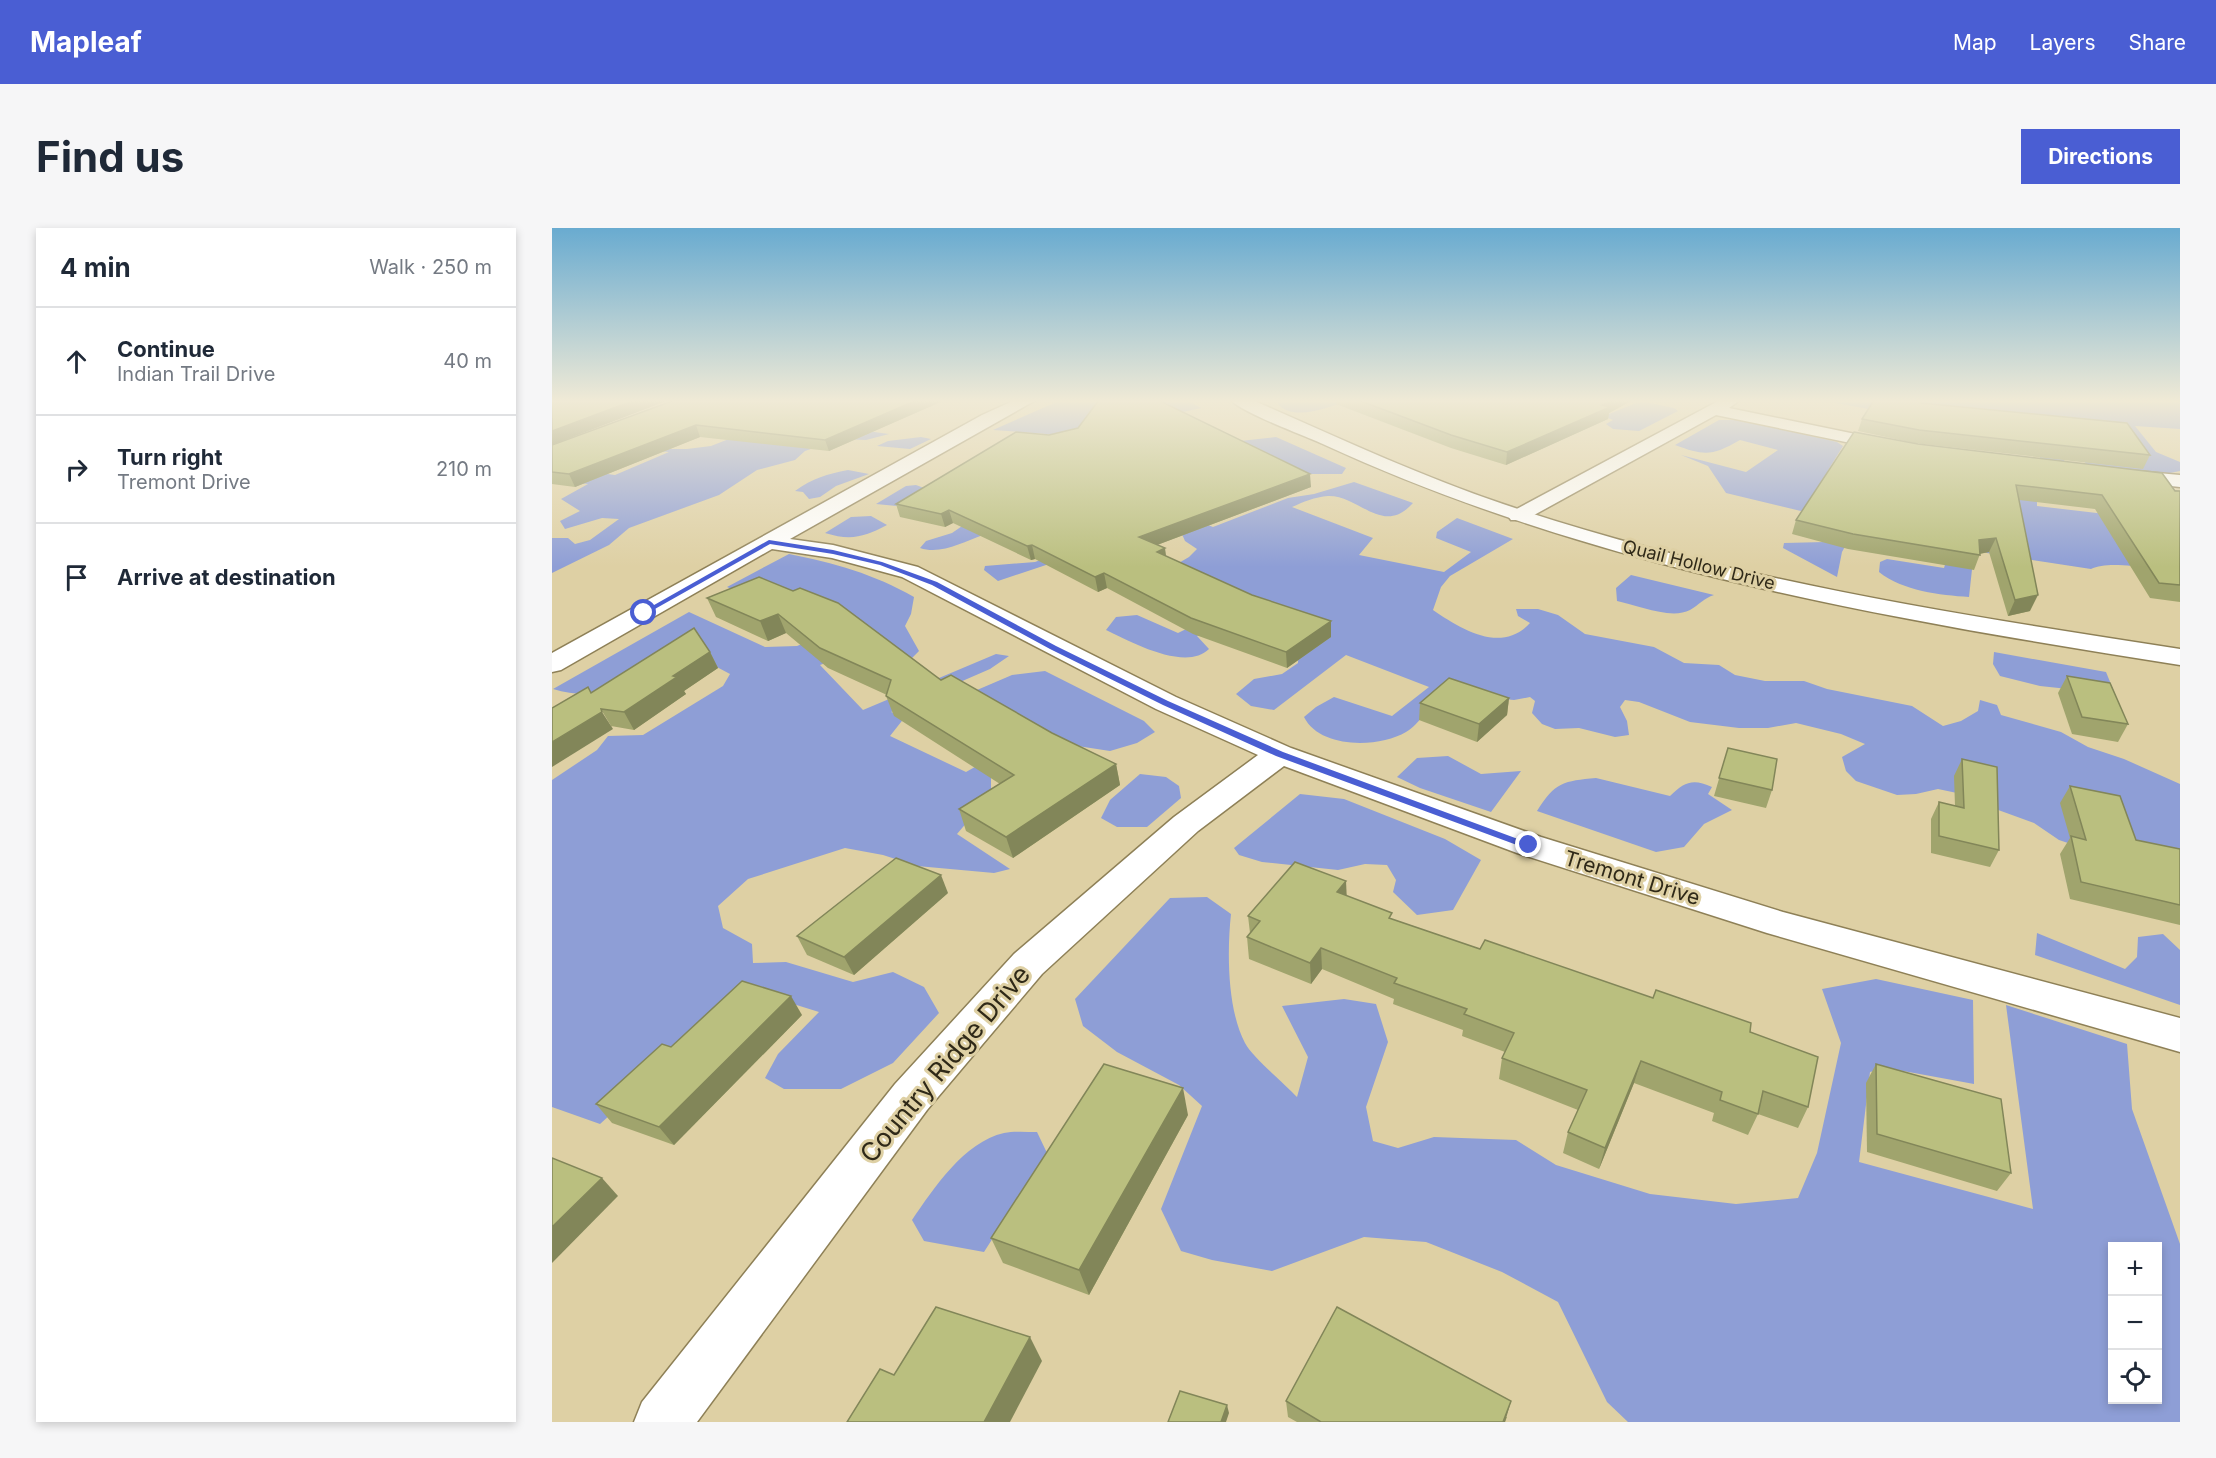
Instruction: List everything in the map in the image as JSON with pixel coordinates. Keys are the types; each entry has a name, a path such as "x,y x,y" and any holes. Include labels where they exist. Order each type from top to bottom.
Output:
{"street":[{"path":"552,664 923,456"},
{"name":"Quail Hollow Drive","path":"1361,456 1400,474 1518,516 1614,544 1776,584 2013,630 2180,657"},
{"path":"1518,516 1629,456"},
{"path":"2107,474 2180,481"},
{"name":"Tremont Drive","path":"769,542 841,554 910,572 1166,703 1280,754 1529,845 1641,882 1949,973 2180,1035"},
{"name":"Country Ridge Drive","path":"662,1422 911,1097 1028,964 1186,824 1280,754"}],"shaded area":[{"path":"660,456 800,456 795,460 757,470 719,495 629,528 609,545 552,573 552,538 568,538 575,544 590,540 619,519 602,518 565,529 560,521 580,511 561,499 588,484 552,480 552,467 615,475"},
{"path":"1262,456 1318,456 1346,468 1342,474 1303,474"},
{"path":"1683,456 1746,472 1770,456 1837,456 1827,472 1866,480 2011,468 2037,487 2037,506 2148,519 2180,573 2122,565 2099,566 2091,569 1974,551 1969,597 1934,593 1899,584 1879,572 1880,562 1887,559 1944,568 1953,539 1857,524 1842,552 1837,577 1783,548 1784,543 1825,542 1805,512 1726,493 1708,466"},
{"path":"2040,456 2062,456 2067,467 2042,464"},
{"path":"2082,456 2165,456 2180,462 2180,471 2160,475 2089,470"},
{"path":"848,470 869,474 836,486 820,497 809,499 803,492 795,491 820,477"},
{"path":"1354,482 1413,503 1402,512 1391,516 1371,512 1339,497 1328,496 1292,507 1373,538 1359,555 1444,572 1471,552 1436,538 1437,532 1457,518 1513,539 1450,576 1441,587 1433,610 1469,631 1482,636 1507,637 1519,632 1530,623 1518,616 1516,609 1538,609 1558,615 1585,634 1654,647 1684,663 1719,665 1735,675 1765,681 1804,681 1827,689 1912,706 1943,726 1961,721 1978,711 1980,700 1997,705 2001,715 2061,732 2088,747 2124,759 2180,784 2180,851 2089,850 2059,840 2034,823 1990,807 1976,797 1938,789 1897,795 1856,781 1846,771 1842,757 1865,744 1841,734 1796,723 1768,728 1739,728 1690,722 1639,702 1625,700 1620,707 1627,721 1629,735 1615,737 1579,728 1555,729 1542,724 1532,713 1535,701 1530,697 1514,700 1440,693 1416,724 1395,737 1366,743 1336,740 1323,735 1304,717 1334,697 1392,716 1429,687 1346,655 1274,710 1251,706 1236,694 1254,679 1282,674 1298,663 1297,634 1292,615 1282,606 1268,604 1253,607 1216,625 1197,636 1209,649 1199,655 1187,657 1158,653 1106,630 1116,617 1137,615 1178,633 1243,601 1177,564 1197,549 1185,541 1181,532 1094,549 998,581 984,570 985,566 1035,562 1105,536 1188,517 1213,527 1288,498 1314,494"},
{"path":"916,485 924,488 907,507 876,504 906,486"},
{"path":"871,516 887,525 850,537 825,533 851,517"},
{"path":"968,522 983,535 944,549 920,548 926,541 952,533"},
{"path":"789,554 853,570 914,597 911,614 905,626 919,651 912,658 884,641 820,665 863,710 996,654 1009,656 990,669 891,712 905,717 890,736 966,772 1039,731 970,693 1012,675 1045,671 1144,721 1155,732 1137,743 1110,751 1058,743 991,777 991,794 957,834 1010,869 994,873 917,866 883,855 845,848 748,879 718,906 723,928 752,944 753,963 786,962 853,982 893,972 924,987 939,1013 893,1063 841,1089 784,1089 765,1078 778,1054 819,1012 748,990 600,1124 552,1107 552,780 597,750 608,736 643,735 723,686 730,674 715,666 613,692 572,693 553,689 689,612 765,647 797,646 834,631 727,587"},
{"path":"1631,575 1714,595 1682,613 1654,611 1617,601 1616,588"},
{"path":"1994,652 2106,672 2115,694 2040,686 2000,676 1993,664"},
{"path":"1448,756 1481,774 1521,771 1491,812 1420,788 1397,777 1417,758"},
{"path":"1140,774 1166,777 1179,786 1181,798 1147,827 1117,827 1101,818 1110,800"},
{"path":"1596,778 1670,796 1684,785 1699,783 1712,787 1708,794 1732,810 1704,824 1684,847 1656,852 1537,811 1549,794 1561,785 1576,780"},
{"path":"1300,794 1344,799 1445,839 1481,860 1453,910 1417,915 1393,892 1396,880 1387,865 1365,864 1338,870 1262,862 1239,855 1234,848"},
{"path":"1207,897 1231,914 1230,980 1235,1014 1245,1043 1255,1056 1297,1097 1308,1057 1282,1006 1344,999 1376,1004 1388,1042 1366,1107 1373,1141 1398,1148 1434,1137 1516,1140 1556,1165 1650,1194 1736,1204 1798,1198 1817,1153 1841,1043 1822,989 1876,979 1973,1000 1974,1084 1887,1068 1870,1072 1859,1162 2033,1209 2006,1005 2127,1044 2132,1109 2180,1244 2180,1422 1628,1422 1607,1402 1558,1302 1502,1272 1426,1242 1364,1237 1272,1271 1212,1260 1181,1251 1161,1209 1202,1106 1179,1085 1117,1052 1083,1026 1075,999 1170,898"},
{"path":"2037,933 2125,969 2137,957 2138,937 2163,934 2180,950 2180,1005 2035,955"},
{"path":"1037,1132 1047,1153 984,1252 924,1241 912,1220 940,1181 963,1156 989,1138 1004,1133"}],"building":[{"path":"552,456 616,456 569,474 552,472"},
{"path":"976,456 1272,456 1310,474 1139,537 1165,548 1157,552 1252,595 1331,621 1286,652 1191,618 1104,573 1095,577 1032,545 1027,546 949,510 941,514 896,504"},
{"path":"1838,456 2017,456 2162,473 2175,491 2180,491 2180,585 2159,583 2102,495 2016,485 2038,595 2015,600 1996,538 1979,540 1980,555 1853,534 1796,520"},
{"path":"759,577 793,591 800,588 838,603 941,680 951,675 1052,733 1116,764 1006,837 959,809 1014,775 886,696 891,680 820,648 778,614 760,621 707,598"},
{"path":"694,628 710,652 624,712 601,709 602,712 552,742 552,708 588,687 591,693"},
{"path":"2067,676 2110,683 2128,724 2082,717"},
{"path":"1449,678 1509,698 1479,724 1420,703"},
{"path":"1728,748 1777,759 1772,790 1719,778"},
{"path":"1962,759 1997,767 1999,850 1939,836 1939,802 1964,808"},
{"path":"2070,786 2120,796 2136,840 2180,849 2180,905 2081,882 2071,836 2086,840"},
{"path":"896,858 941,875 844,957 797,936"},
{"path":"1295,862 1346,881 1337,892 1392,913 1389,918 1480,949 1485,940 1653,998 1656,990 1751,1023 1750,1032 1818,1057 1808,1107 1763,1091 1758,1114 1720,1100 1722,1092 1641,1061 1605,1148 1568,1132 1587,1090 1502,1058 1514,1033 1464,1014 1467,1009 1394,983 1397,978 1321,948 1310,963 1247,937 1260,921 1248,916"},
{"path":"742,981 791,996 659,1127 596,1104 662,1044 671,1047"},
{"path":"1104,1064 1183,1088 1079,1270 991,1238"},
{"path":"1876,1064 2001,1099 2011,1173 1877,1134"},
{"path":"552,1158 602,1178 552,1227"},
{"path":"936,1307 1030,1337 984,1422 847,1422 880,1369 894,1375"},
{"path":"1337,1307 1511,1401 1503,1422 1321,1422 1286,1401"},
{"path":"1180,1391 1227,1405 1221,1422 1168,1422"}],"route":[{"path":"644,613 769,542 833,552 882,564 910,572 935,583 1053,647 1166,703 1280,754 1529,845"}]}
